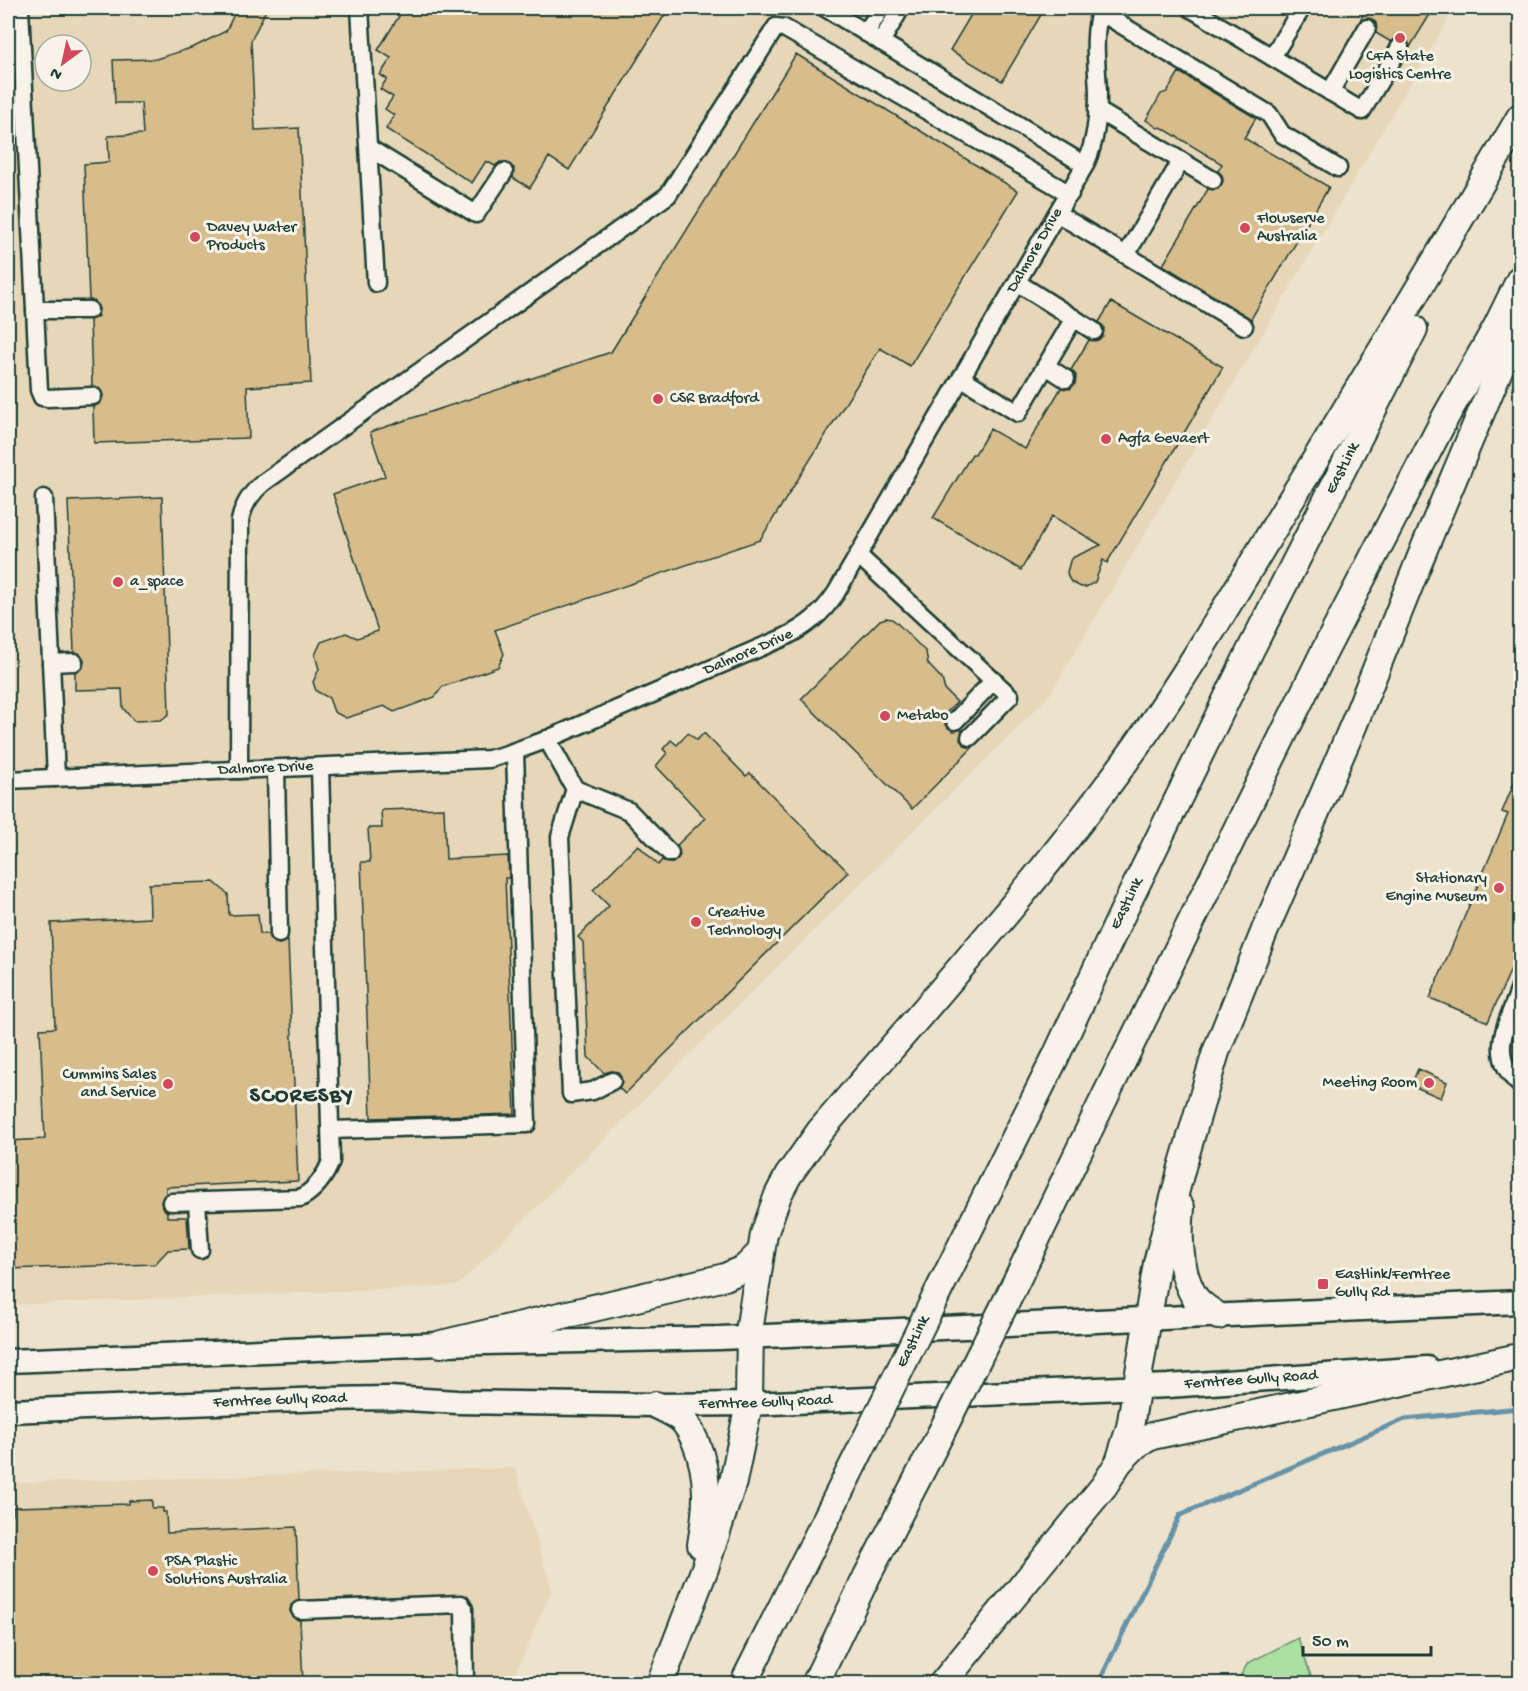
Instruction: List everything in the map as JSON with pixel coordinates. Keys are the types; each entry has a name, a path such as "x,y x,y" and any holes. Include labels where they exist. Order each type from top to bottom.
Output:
{"highway":[{"path":"660,1683 708,1559 730,1492 749,1404 750,1325 761,1252 764,1234 778,1195 806,1148 1038,874 1099,797 1164,706 1361,387 1521,117"},
{"name":"EastLink","path":"743,1683 1055,1058 1251,649 1397,362 1521,130"},
{"path":"815,1683 1011,1292 1323,654 1446,417 1521,279"},
{"path":"1119,1462 1130,1427 1161,1244 1216,1052 1521,320"},
{"path":"1200,1110 1182,1203 1180,1239 1184,1267 1195,1297 1201,1305 1218,1316"},
{"path":"441,1344 725,1277 745,1268 761,1252"},
{"path":"942,1683 1104,1486 1119,1462 1136,1445 1152,1436 1520,1356"},
{"path":"656,1406 681,1418 690,1430 706,1476 706,1519 691,1601"}],"main road":[{"path":"8,1361 441,1344 751,1337 1521,1302"},
{"name":"Ferntree Gully Road","path":"8,1411 389,1398 656,1406 749,1404 1137,1388 1375,1372 1520,1356"}],"street":[{"path":"20,8 40,394 47,398 93,396"},
{"path":"360,8 376,283"},
{"path":"825,8 1085,165"},
{"path":"866,33 881,8"},
{"path":"881,42 901,8"},
{"path":"1190,8 1362,111 1400,47"},
{"path":"1272,57 1302,8"},
{"path":"1101,10 1269,114 1282,134 1338,168"},
{"name":"Dalmore Drive","path":"8,780 489,759 515,752 547,739 784,637 804,626 828,604 858,555 1085,165 1096,134 1096,38 1101,10"},
{"path":"239,770 240,521 242,511 251,495 263,483 668,195 776,27 784,28 1070,194"},
{"path":"1330,92 1368,28"},
{"path":"1097,110 1213,180"},
{"path":"369,148 476,214 504,172"},
{"path":"1126,255 1181,161"},
{"path":"1058,214 1244,326"},
{"path":"1018,283 1094,331"},
{"path":"34,310 89,310"},
{"path":"962,378 1018,413 1074,318"},
{"path":"1046,366 1066,379"},
{"path":"44,498 56,778"},
{"path":"858,555 1010,696 970,737"},
{"path":"51,663 74,662"},
{"path":"955,721 994,680"},
{"path":"547,739 574,789 629,811 670,853"},
{"path":"331,1130 527,1124 515,752"},
{"path":"171,1203 300,1198 316,1186 328,1170 332,1152 320,767"},
{"path":"276,769 279,934"},
{"path":"574,789 560,837 571,1094 593,1091 612,1081"},
{"path":"1521,988 1503,1036 1501,1050 1509,1073 1521,1085"},
{"path":"197,1202 200,1250"},
{"path":"300,1610 461,1604 464,1609 465,1683"}],"shaded area":[{"path":"8,8 1455,8 1049,696 457,1286 8,1305"},
{"path":"515,1468 552,1590 511,1683 8,1683 8,1483"}],"green space":[{"path":"1298,1638 1312,1679 1309,1683 1236,1683 1248,1663"}],"building":[{"name":"Davey Water Products","path":"237,8 267,8 251,41 255,130 299,128 311,383 247,387 249,438 94,443 93,407 99,404 103,396 101,390 92,386 90,320 98,316 99,309 95,301 89,300 84,164 109,162 108,136 143,134 141,103 115,103 113,60 156,59 194,47 226,31"},
{"path":"404,8 669,8 569,170 549,157 530,188 513,178 514,168 505,162 500,162 495,166 486,161 472,183 386,129 394,115 385,109 393,97 380,89 387,79 380,75 391,58 378,50"},
{"path":"975,8 1045,8 1002,81 950,50"},
{"name":"CFA State Logistics Centre","path":"1367,8 1434,8 1410,47 1405,38 1395,38 1391,42 1376,33 1376,23 1372,19 1366,18 1359,22"},
{"name":"CSR Bradford","path":"796,54 1018,191 910,366 880,348 760,540 495,630 504,654 498,667 442,687 435,697 394,712 384,706 346,718 334,712 329,698 316,691 313,682 319,669 315,655 321,642 346,633 357,638 378,631 333,494 385,476 370,432 611,352"},
{"name":"Flowserve Australia","path":"1179,72 1256,118 1244,138 1329,187 1251,319 1163,265 1208,189 1218,189 1223,181 1218,171 1222,164 1146,120 1161,94 1167,92"},
{"name":"Agfa Gevaert","path":"1111,302 1223,367 1107,563 1103,560 1095,582 1081,587 1071,582 1068,577 1070,561 1101,545 1052,516 1021,570 933,518 990,429 1025,449 1061,388 1070,389 1075,384 1076,375 1071,370 1089,340 1098,340 1103,336 1104,327 1099,322"},
{"name":"a_space","path":"162,497 169,714 161,720 134,721 123,708 122,689 75,690 75,672 83,667 84,661 79,653 74,652 68,501"},
{"name":"Metabo","path":"886,618 897,623 926,652 928,664 942,679 945,690 957,702 947,712 945,724 953,731 962,729 960,740 967,747 973,747 912,809 801,699 880,620"},
{"name":"Creative Technology","path":"688,733 697,740 704,733 746,776 750,773 848,872 625,1094 619,1088 622,1081 618,1072 604,1073 588,1057 583,942 578,937 609,906 593,890 638,845 658,865 662,860 673,863 680,855 677,845 705,818 656,766 667,753 663,749 671,740 677,745"},
{"name":"Stationary Engine Museum","path":"1520,768 1521,946 1488,1022 1430,998 1508,814 1502,812"},
{"path":"444,808 446,859 508,856 509,878 505,878 515,1114 371,1118 361,862 370,862 368,828 382,828 381,810"},
{"name":"Cummins Sales and Service","path":"214,882 228,894 229,915 258,914 260,934 268,934 270,940 279,944 288,940 298,1181 166,1187 166,1193 161,1202 162,1207 167,1212 167,1217 187,1217 189,1249 168,1250 155,1264 8,1269 8,1141 45,1139 40,1029 55,1028 51,923 150,918 149,884"},
{"name":"Meeting Room","path":"1418,1069 1447,1082 1441,1098 1411,1085"},
{"name":"PSA Plastic Solutions Australia","path":"152,1500 152,1508 163,1508 163,1512 166,1512 167,1533 296,1527 299,1600 291,1605 290,1611 295,1619 300,1620 303,1683 8,1683 8,1514 13,1514 13,1507 129,1504 129,1501"}],"waterway":[{"path":"1098,1684 1180,1515 1405,1419 1520,1408"}],"place":[{"name":"CFA State Logistics Centre","path":"1400,38"},
{"name":"Flowserve Australia","path":"1245,228"},
{"name":"Davey Water Products","path":"195,237"},
{"name":"CSR Bradford","path":"658,399"},
{"name":"Agfa Gevaert","path":"1106,439"},
{"name":"a_space","path":"118,582"},
{"name":"Metabo","path":"885,716"},
{"name":"Stationary Engine Museum","path":"1499,888"},
{"name":"Creative Technology","path":"696,922"},
{"name":"Meeting Room","path":"1429,1083"},
{"name":"Cummins Sales and Service","path":"168,1084"},
{"name":"Eastlink/Ferntree Gully Rd","path":"1323,1284"},
{"name":"PSA Plastic Solutions Australia","path":"153,1571"}],"district":[{"name":"SCORESBY","path":"302,1097"}]}
